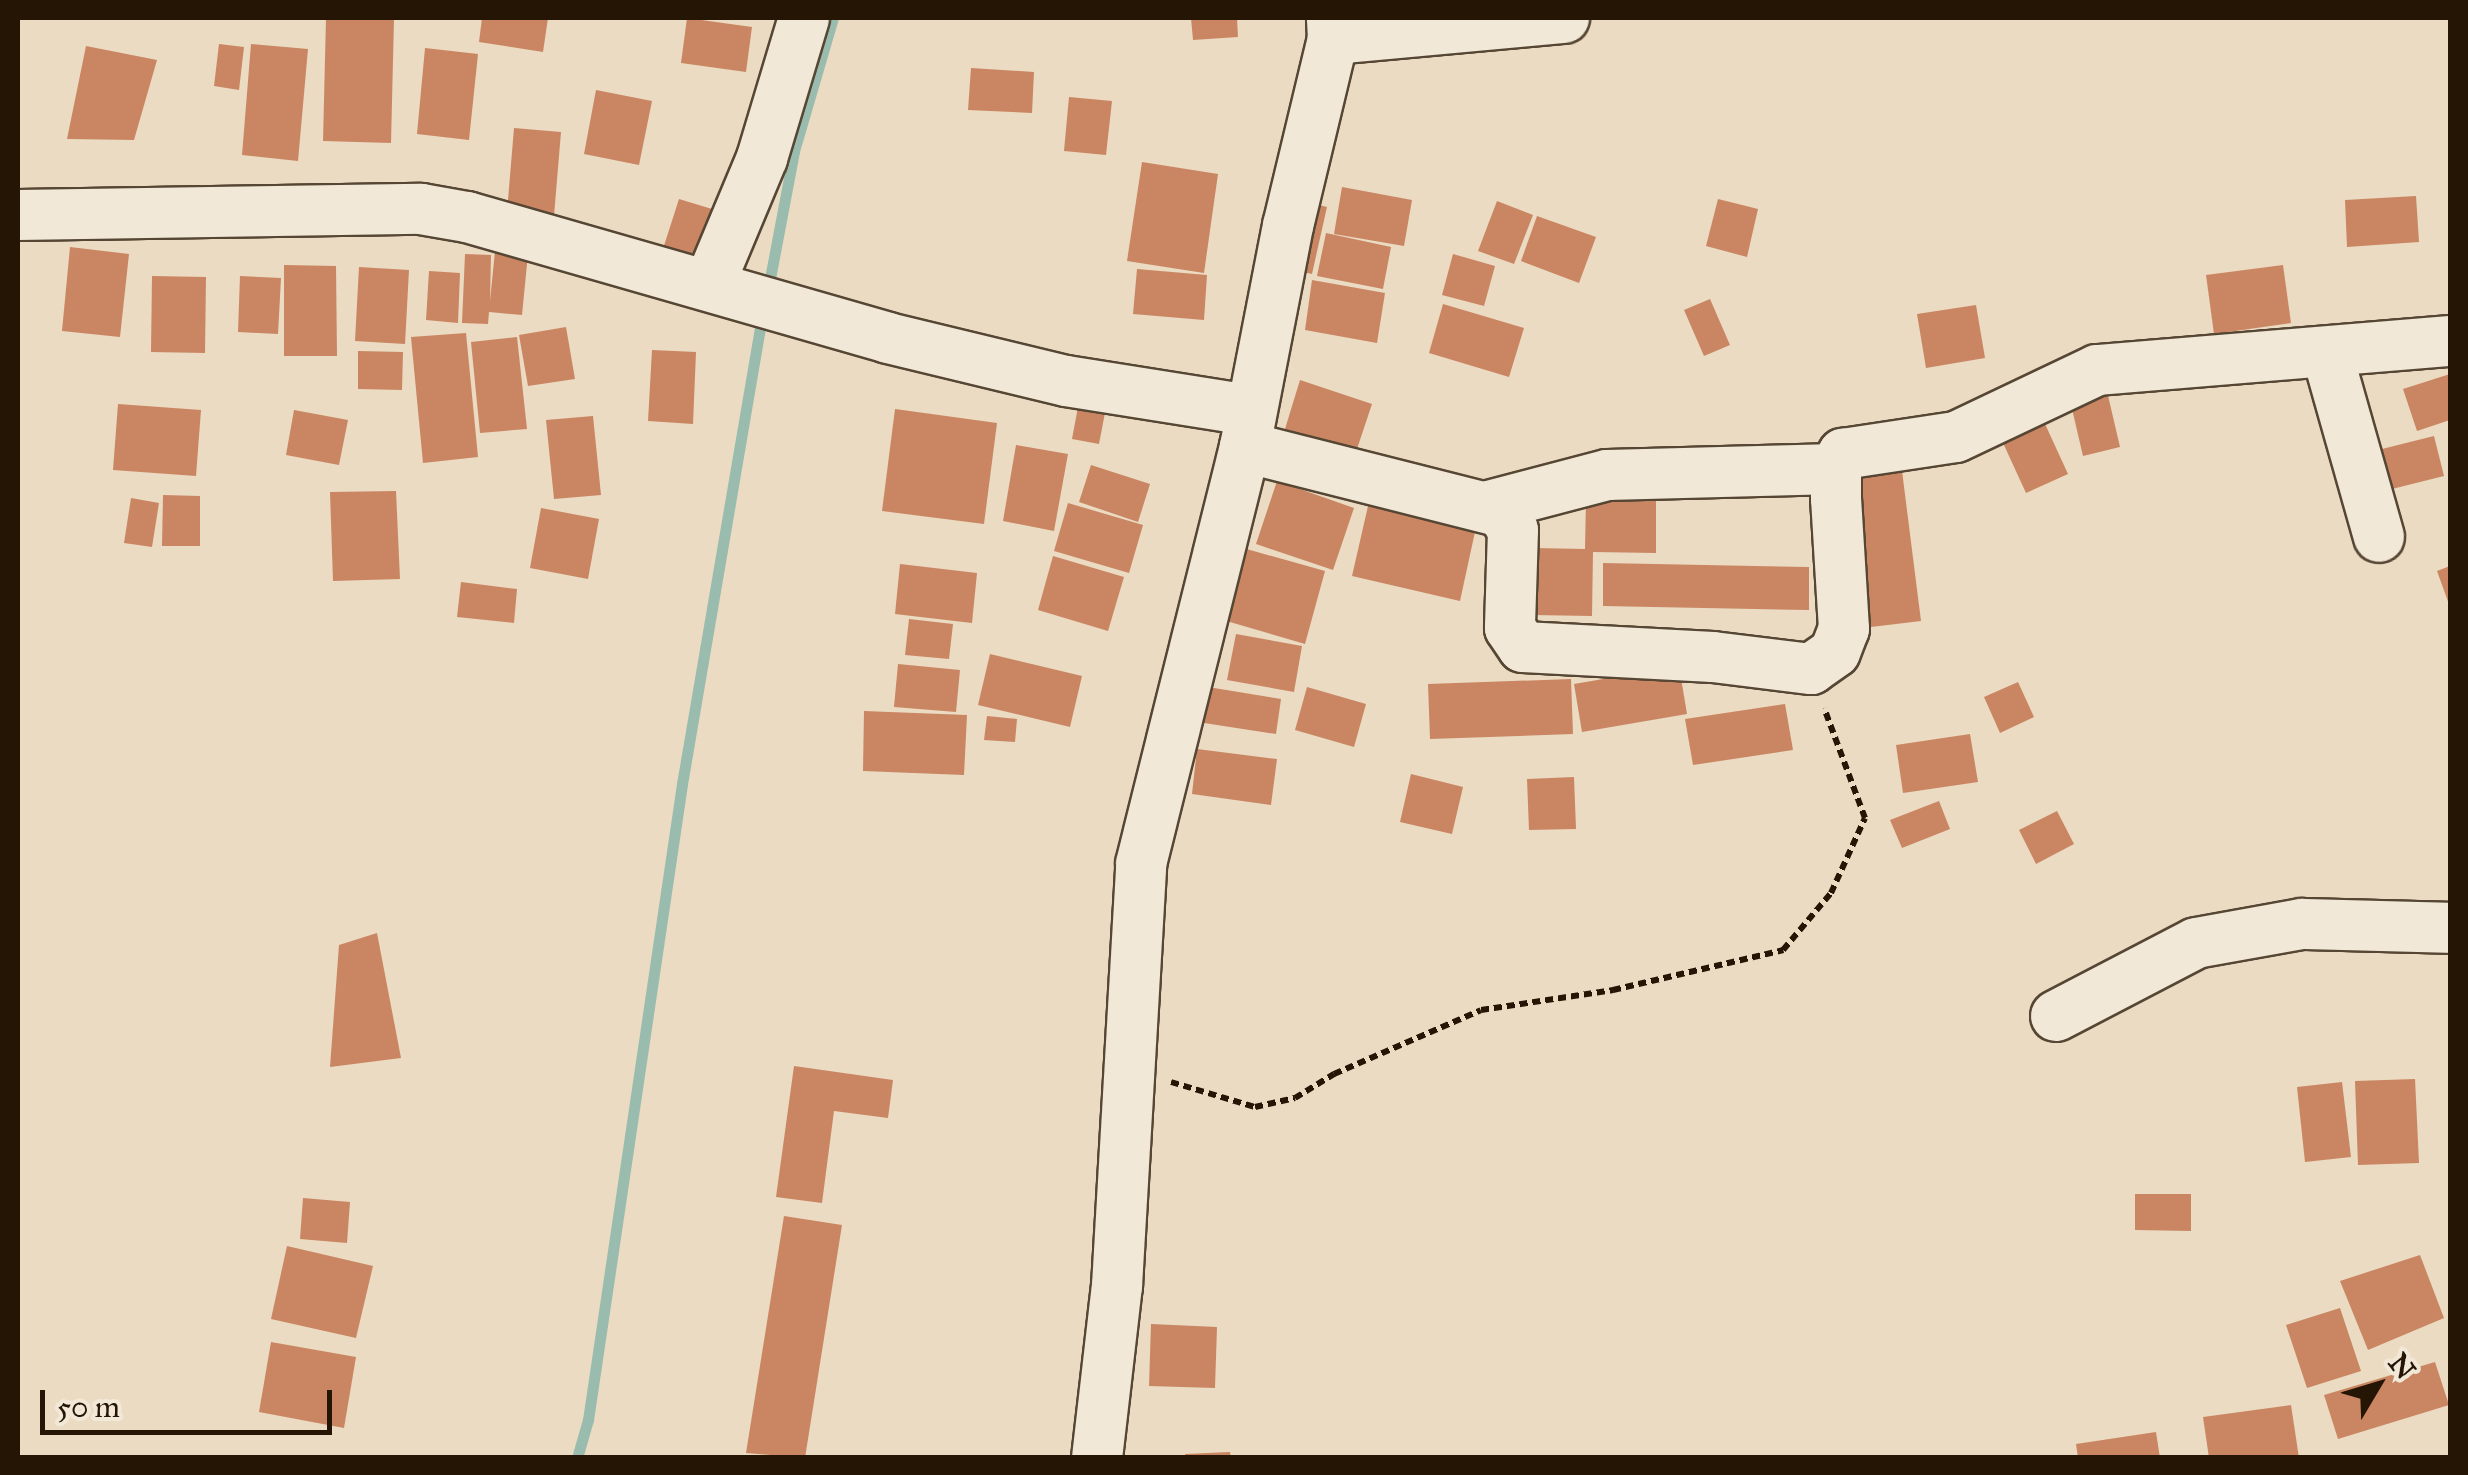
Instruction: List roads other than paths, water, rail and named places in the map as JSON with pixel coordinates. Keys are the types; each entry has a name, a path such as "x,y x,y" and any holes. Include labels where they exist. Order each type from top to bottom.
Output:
{"street":[{"path":"722,289 804,18"},
{"path":"1097,1458 1117,1286 1140,864 1247,428 1332,28 1564,18"},
{"path":"18,216 421,208 467,216 888,338 1247,428 1489,506 1502,512 1512,530 1510,628 1523,647 1713,657 1811,670 1835,652 1844,628 1836,469 1839,460 1852,450 1956,438 2097,370 2450,341"},
{"path":"2327,353 2380,537"},
{"path":"1489,506 1607,475 1790,467 1836,469"},
{"path":"2056,1016 2196,942 2302,924 2450,928"}],"waterway":[{"path":"768,289 794,151 833,18"},
{"path":"577,1458 588,1420 682,784 763,312"}]}
